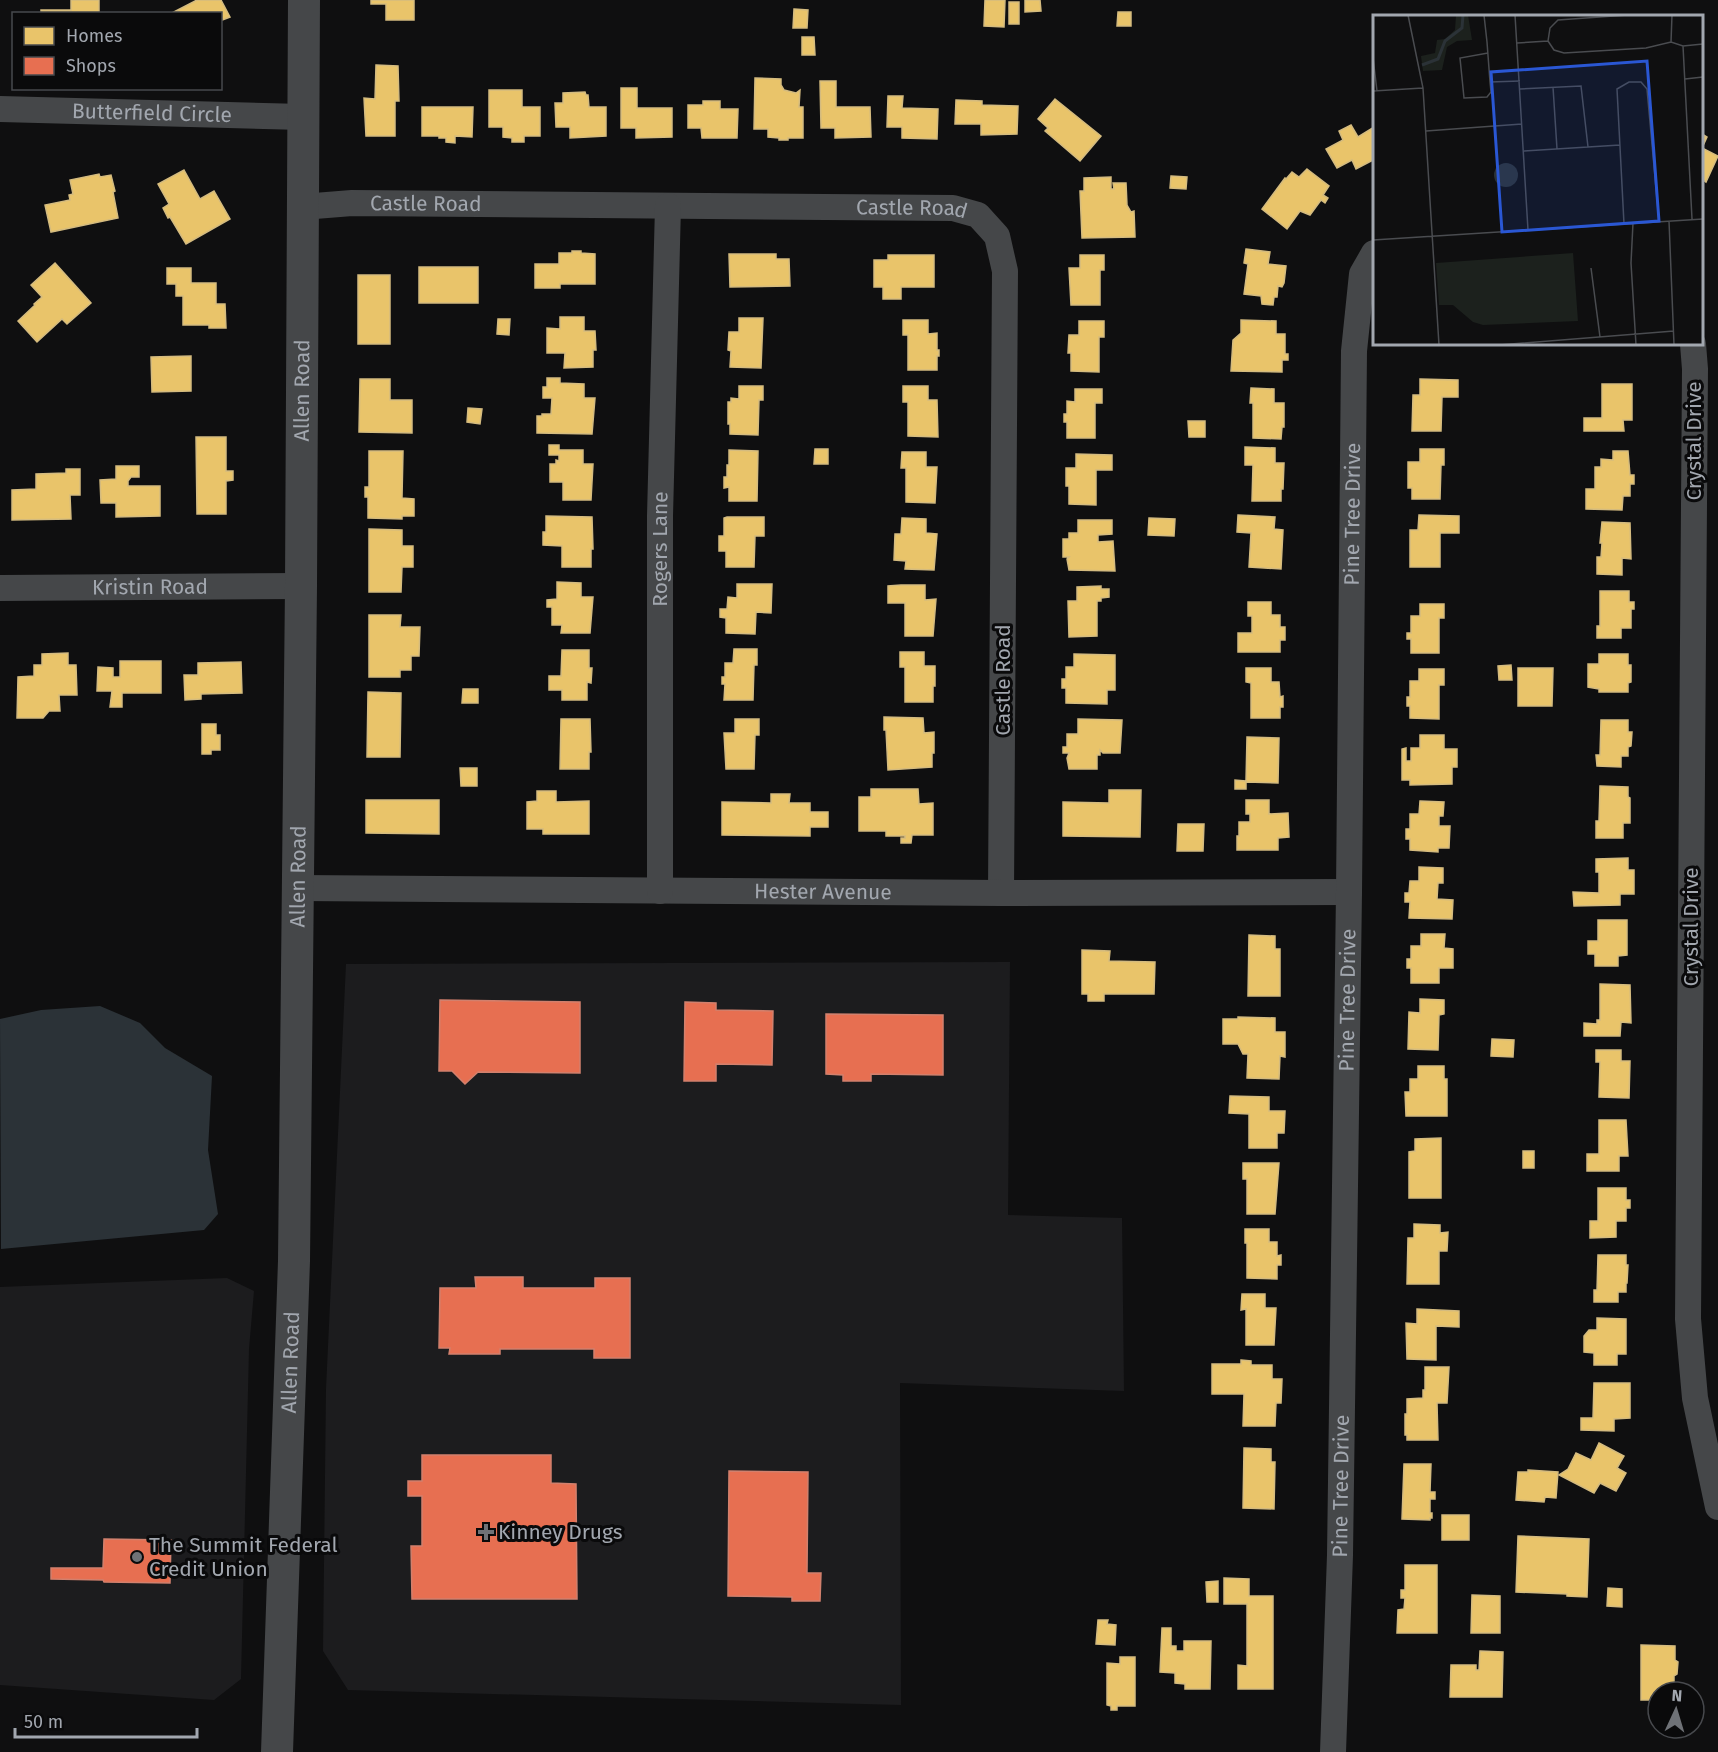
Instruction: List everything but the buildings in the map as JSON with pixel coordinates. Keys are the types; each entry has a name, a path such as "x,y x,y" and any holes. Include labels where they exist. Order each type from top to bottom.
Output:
{"street":[{"name":"Allen Road","path":"277,1752 294,1262 304,0"},
{"name":"Butterfield Circle","path":"0,109 303,117"},
{"name":"Castle Road","path":"303,207 352,204 953,208 978,215 997,236 1005,271 1001,893"},
{"name":"Rogers Lane","path":"660,891 660,516 668,206"},
{"name":"Pine Tree Drive","path":"1333,1752 1340,1555 1354,351 1362,274 1373,255"},
{"name":"Crystal Drive","path":"1693,345 1695,381 1688,1319 1695,1398 1718,1507"},
{"name":"Kristin Road","path":"0,588 301,586"},
{"name":"Hester Avenue","path":"298,888 1001,893 1349,892"}],"shaded area":[{"path":"1010,962 1008,1215 1122,1218 1124,1391 900,1383 901,1705 348,1690 323,1651 326,1389 346,964"},
{"path":"100,1006 140,1023 165,1048 212,1076 208,1150 218,1214 204,1230 1,1249 0,1019 41,1010"},
{"path":"227,1278 254,1291 249,1349 241,1679 214,1700 0,1685 0,1287"}],"place":[{"name":"Kinney Drugs","path":"486,1532"},
{"name":"The Summit Federal Credit Union","path":"137,1557"}]}
